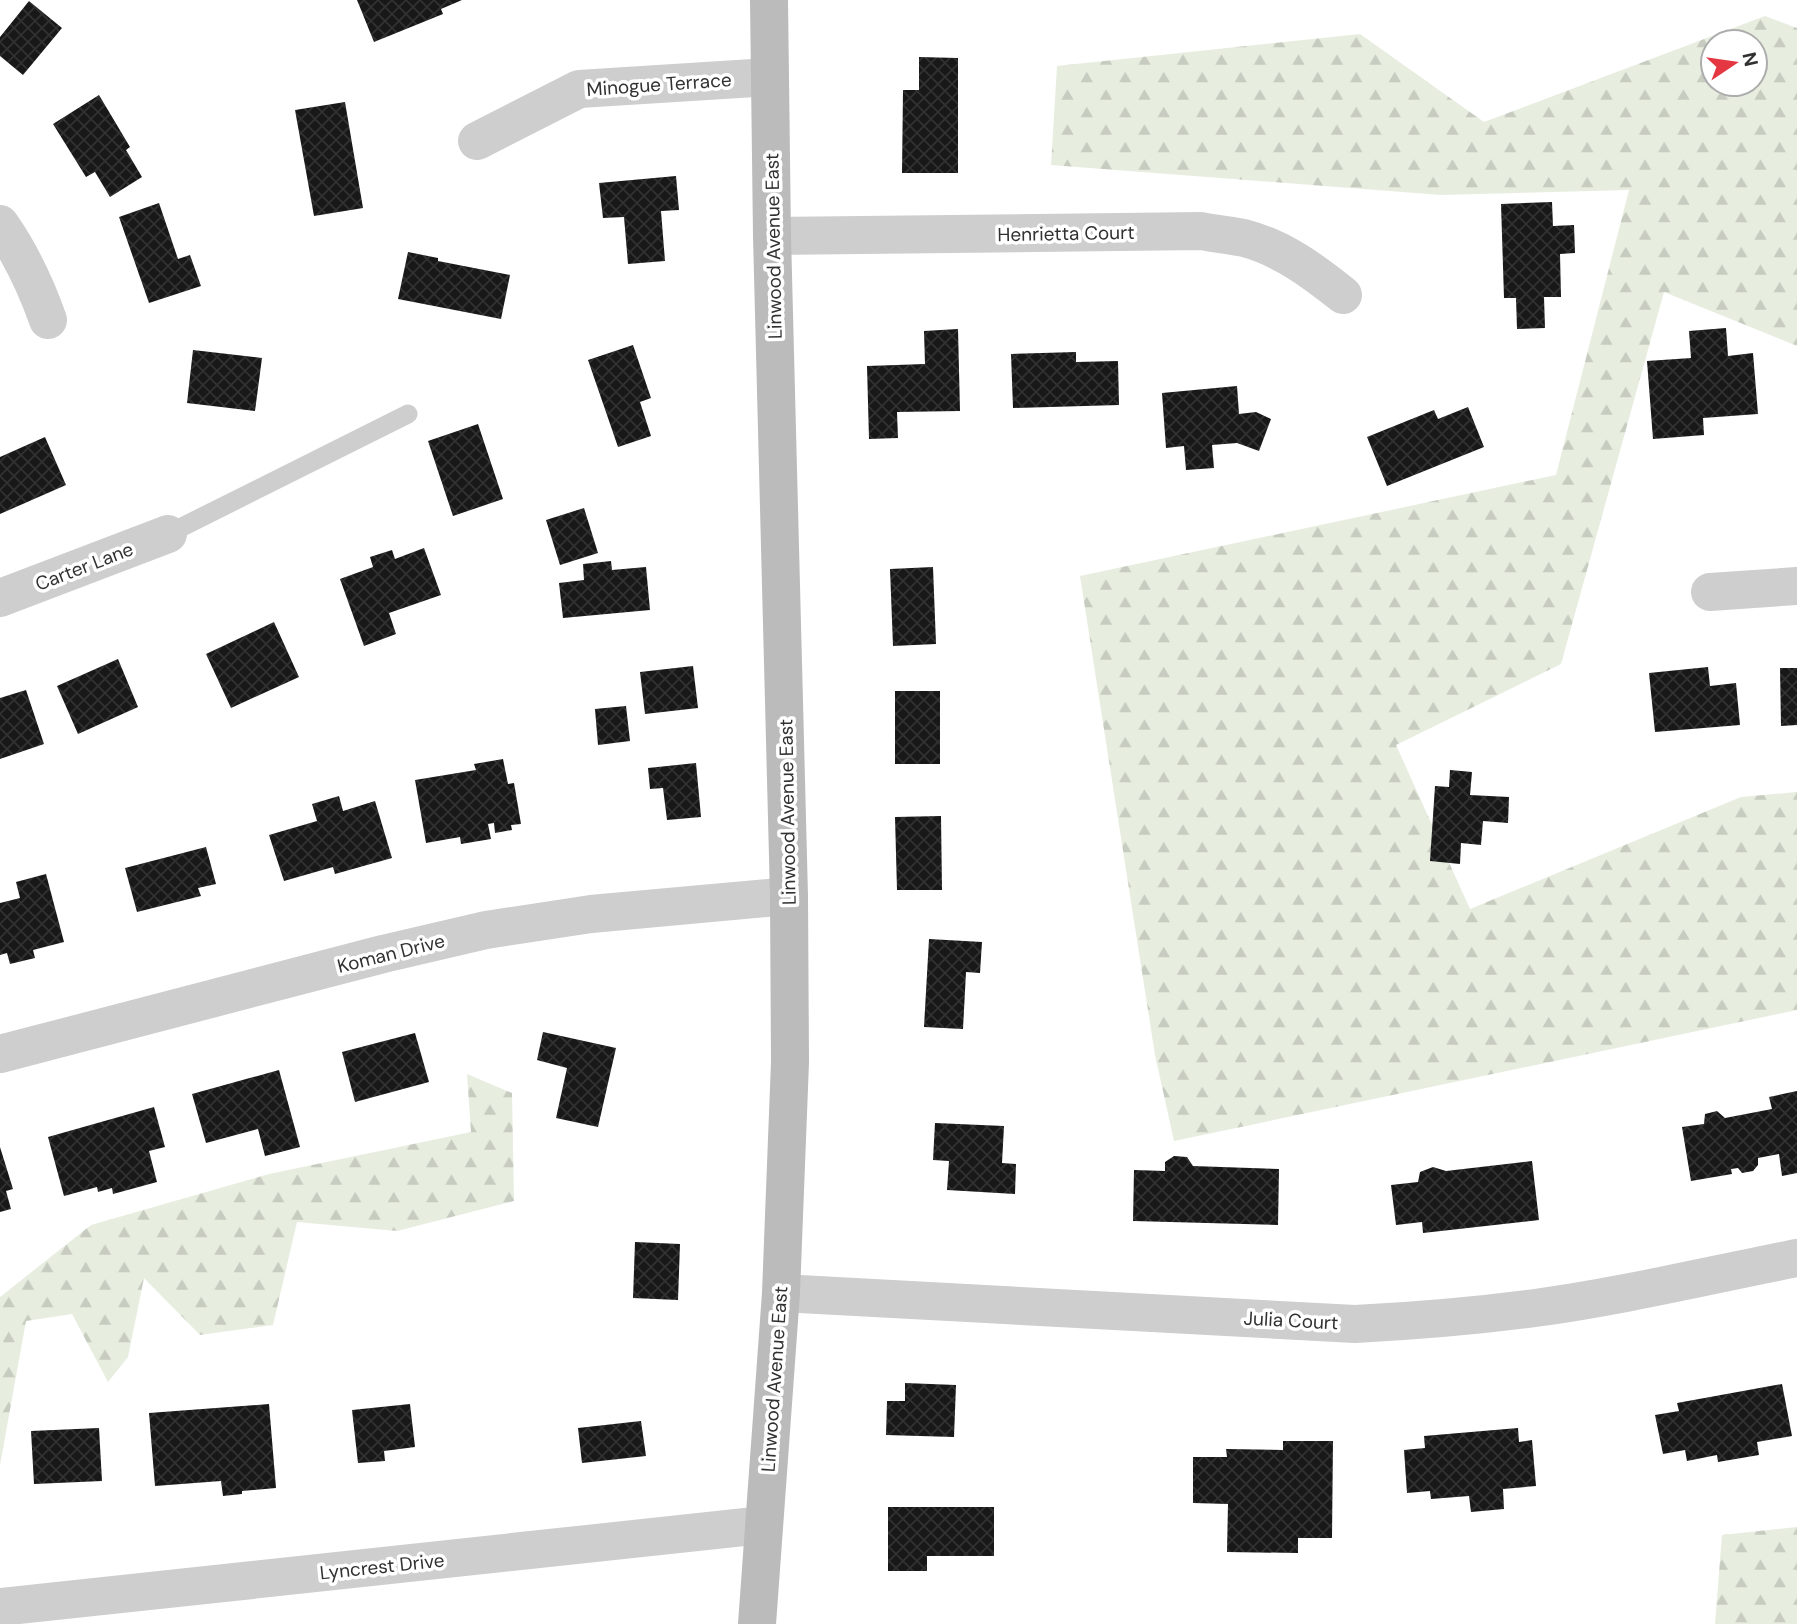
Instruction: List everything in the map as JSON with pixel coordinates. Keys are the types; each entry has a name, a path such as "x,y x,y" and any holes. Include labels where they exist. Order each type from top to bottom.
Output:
{"main road":[{"name":"Linwood Avenue East","path":"757,1624 781,1293 790,1062 789,896 772,236 769,0"}],"street":[{"name":"Minogue Terrace","path":"477,141 579,89 770,76"},
{"path":"0,224 35,285 48,320"},
{"name":"Henrietta Court","path":"772,236 1201,231 1245,239 1286,255 1343,295"},
{"name":"Carter Lane","path":"0,598 168,534"},
{"path":"1710,592 1797,586"},
{"name":"Koman Drive","path":"0,1054 383,954 486,930 591,914 789,896"},
{"name":"Julia Court","path":"781,1293 1355,1324 1434,1320 1538,1307 1797,1258"},
{"name":"Lyncrest Drive","path":"0,1607 764,1525"}],"lane":[{"path":"168,534 408,414"}],"green space":[{"path":"1765,16 1797,28 1797,346 1664,292 1561,664 1396,745 1470,909 1741,797 1797,792 1797,1010 1174,1141 1155,1055 1080,576 1556,475 1629,190 1441,195 1051,165 1057,66 1360,34 1484,122 1699,41 1699,98 1769,98 1769,28 1733,28"},
{"path":"467,1074 512,1093 514,1201 397,1231 297,1222 273,1325 200,1335 144,1278 128,1357 108,1382 72,1314 26,1321 0,1465 0,1297 91,1225 269,1174 471,1132"},
{"path":"1797,1527 1797,1624 1715,1624 1722,1535"}],"building":[{"path":"357,0 462,0 441,9 443,14 374,42"},
{"path":"29,1 62,28 23,75 0,56 0,37"},
{"path":"919,57 958,58 958,173 902,173 903,90 919,90"},
{"path":"99,95 130,147 126,150 142,177 110,197 95,172 86,177 53,124"},
{"path":"345,102 363,208 314,216 295,110"},
{"path":"676,176 679,210 661,211 665,261 628,264 624,217 603,218 599,183"},
{"path":"1552,202 1553,226 1574,225 1575,253 1560,254 1561,297 1544,297 1545,328 1517,329 1516,298 1504,298 1501,204"},
{"path":"159,203 178,259 190,255 201,286 149,303 119,217"},
{"path":"408,252 438,258 438,261 510,275 501,319 398,299"},
{"path":"1726,328 1728,356 1753,353 1758,414 1703,418 1704,435 1653,439 1647,361 1691,358 1689,331"},
{"path":"958,329 960,411 897,412 898,438 869,439 867,366 925,364 924,331"},
{"path":"633,345 651,398 640,402 651,436 618,447 588,360"},
{"path":"193,350 262,358 255,411 187,403"},
{"path":"1076,352 1076,362 1118,361 1119,405 1013,408 1011,354"},
{"path":"1237,386 1239,414 1256,412 1271,419 1259,451 1237,443 1212,445 1214,468 1186,470 1184,446 1166,448 1162,393"},
{"path":"1468,407 1484,447 1387,486 1367,437 1434,410 1438,419"},
{"path":"478,424 503,499 453,516 428,441"},
{"path":"45,437 66,485 0,514 0,457"},
{"path":"584,508 598,553 560,565 546,520"},
{"path":"424,548 441,595 389,613 396,634 364,646 340,579 373,567 370,557 392,550 395,559"},
{"path":"611,561 612,570 646,567 650,610 563,618 559,583 584,580 583,564"},
{"path":"933,567 936,644 893,646 890,569"},
{"path":"274,622 299,677 231,708 206,654"},
{"path":"118,659 138,707 78,734 57,686"},
{"path":"693,666 698,708 645,714 640,672"},
{"path":"1708,667 1710,686 1736,683 1740,725 1655,732 1649,673"},
{"path":"1780,668 1797,668 1797,725 1781,726"},
{"path":"26,690 44,744 0,759 0,698"},
{"path":"895,691 940,691 940,764 895,764"},
{"path":"626,706 630,741 598,745 595,709"},
{"path":"503,759 508,784 514,783 521,824 511,825 512,830 495,833 494,823 488,824 491,839 461,844 460,837 426,843 415,780 476,770 474,764"},
{"path":"696,763 701,817 667,820 663,788 650,789 648,768"},
{"path":"1450,770 1472,772 1470,795 1509,797 1508,823 1483,821 1481,845 1461,843 1460,864 1430,861 1435,786 1449,787"},
{"path":"339,796 343,811 375,801 392,858 335,874 333,867 284,881 269,835 317,821 312,804"},
{"path":"941,816 942,890 897,890 895,817"},
{"path":"206,847 216,884 198,888 201,896 137,912 125,868"},
{"path":"46,874 64,942 33,950 35,958 10,964 7,953 0,955 0,903 20,898 16,882"},
{"path":"929,939 982,942 980,973 966,972 963,1029 924,1027"},
{"path":"543,1032 616,1048 598,1127 556,1118 567,1068 537,1060"},
{"path":"415,1033 429,1082 355,1102 342,1052"},
{"path":"279,1070 300,1147 265,1156 258,1129 206,1143 192,1094"},
{"path":"1797,1091 1797,1173 1782,1176 1779,1154 1758,1158 1758,1165 1753,1171 1742,1173 1738,1168 1731,1169 1732,1174 1691,1181 1682,1127 1704,1124 1705,1114 1717,1111 1725,1118 1772,1109 1769,1097"},
{"path":"154,1107 165,1147 149,1151 157,1182 113,1194 112,1188 98,1192 97,1187 64,1196 48,1137"},
{"path":"935,1123 1004,1126 1002,1163 1016,1164 1015,1194 947,1190 949,1161 933,1160"},
{"path":"0,1147 13,1189 6,1191 11,1209 0,1212"},
{"path":"1174,1156 1187,1157 1193,1166 1279,1169 1278,1225 1133,1221 1134,1170 1165,1171 1165,1162"},
{"path":"1532,1161 1539,1220 1423,1233 1422,1222 1396,1225 1391,1185 1418,1182 1420,1172 1433,1167 1446,1171"},
{"path":"635,1242 680,1244 678,1300 633,1298"},
{"path":"905,1383 956,1385 954,1437 886,1435 887,1401 905,1401"},
{"path":"1782,1384 1792,1436 1757,1442 1759,1455 1718,1462 1717,1455 1687,1461 1685,1450 1663,1454 1655,1415 1679,1411 1677,1403"},
{"path":"269,1404 276,1488 242,1491 242,1494 223,1496 221,1481 155,1486 149,1413"},
{"path":"410,1404 415,1447 384,1451 385,1461 358,1463 352,1410"},
{"path":"641,1421 646,1456 582,1463 578,1428"},
{"path":"99,1428 102,1481 34,1484 31,1431"},
{"path":"1518,1428 1519,1442 1532,1440 1536,1486 1503,1489 1504,1509 1471,1512 1469,1496 1431,1499 1430,1491 1407,1493 1404,1450 1425,1448 1424,1436"},
{"path":"1283,1441 1333,1441 1332,1538 1298,1538 1298,1553 1227,1552 1228,1504 1193,1503 1193,1457 1227,1457 1226,1449 1283,1450"},
{"path":"888,1507 994,1507 994,1556 927,1556 927,1571 888,1571"}]}
